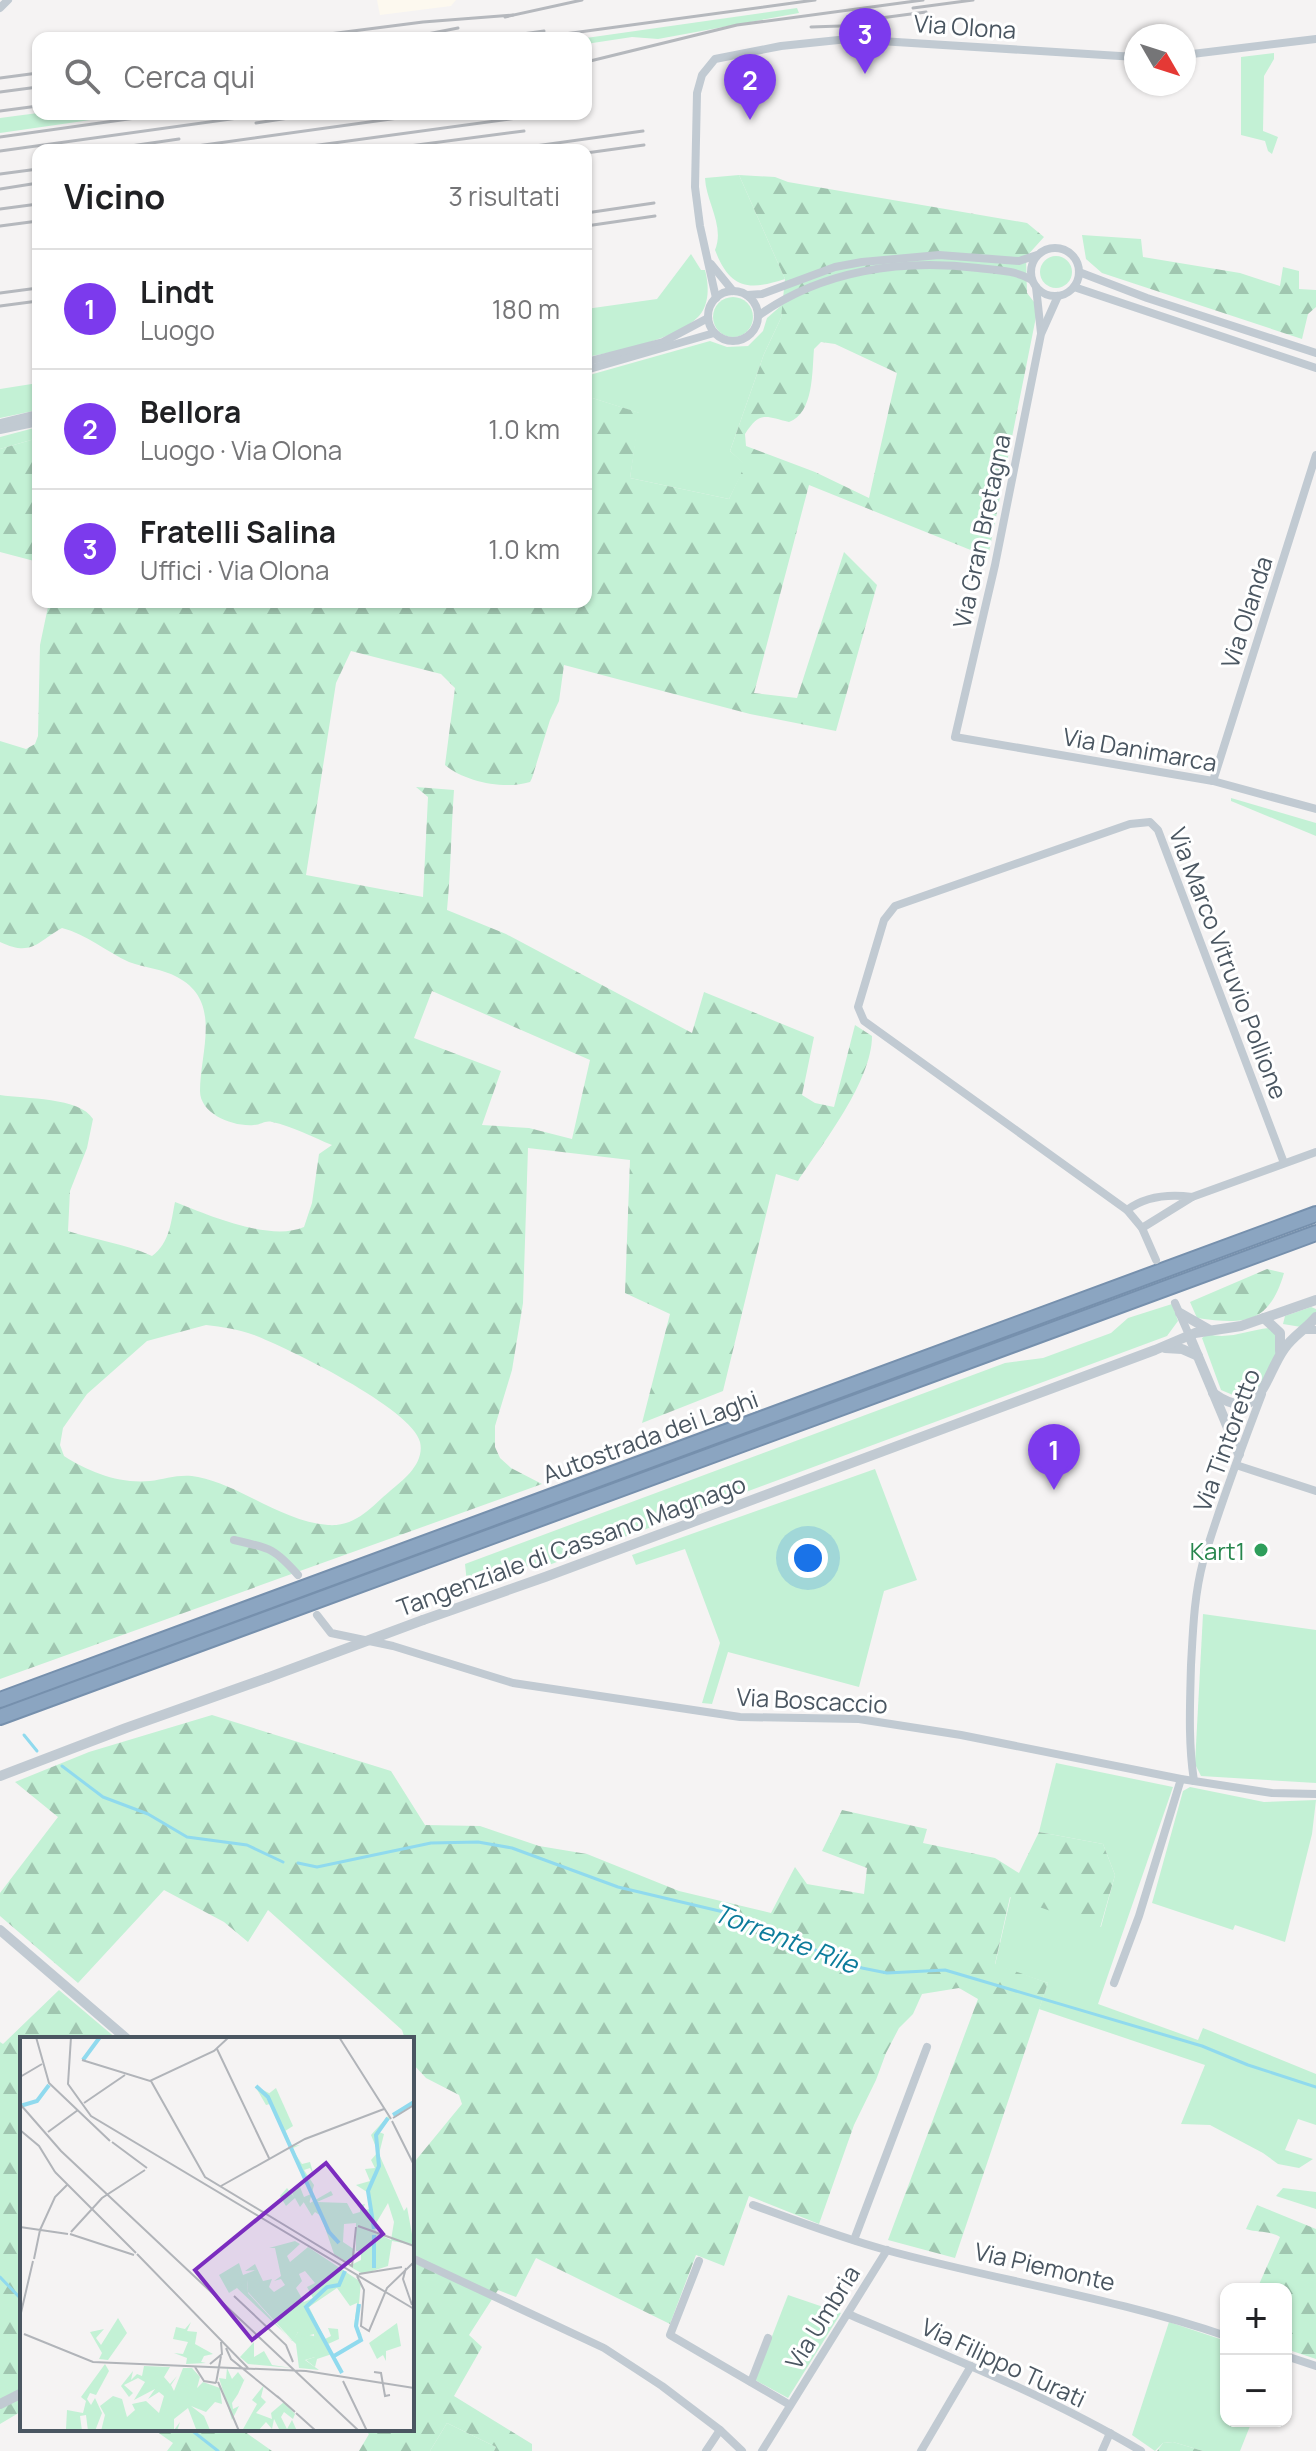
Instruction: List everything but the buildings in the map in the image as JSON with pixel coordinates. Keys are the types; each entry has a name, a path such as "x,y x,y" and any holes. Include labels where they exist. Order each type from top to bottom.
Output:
{"highway":[{"name":"Autostrada dei Laghi","path":"0,1700 1316,1214"},
{"name":"Autostrada dei Laghi","path":"0,1717 1316,1233"}],"street":[{"path":"0,8 8,0"},
{"name":"Via Olona","path":"716,298 695,187 697,93 702,75 715,59 781,46 848,39 1124,56"},
{"path":"1196,54 1316,39"},
{"path":"747,295 755,304 758,316 753,332 746,338 729,341 714,333 708,318 716,298 733,291 747,295 762,294 835,267 862,262 939,255 1019,261 1045,249 1064,249 1072,255 1079,272 1074,287 1058,296 1042,293 1021,274 964,266 905,265 835,277 787,297 758,316"},
{"path":"1034,284 1030,271 1037,255"},
{"name":"Via Olona","path":"709,262 733,291"},
{"path":"1079,272 1147,298 1316,353"},
{"name":"Via Gran Bretagna","path":"1034,284 1041,334"},
{"path":"1074,287 1316,368"},
{"name":"Via Gran Bretagna","path":"955,737 995,565 1041,334 1058,296"},
{"path":"592,360 663,342 708,318"},
{"path":"592,368 714,333"},
{"path":"0,423 32,415"},
{"path":"0,430 32,423"},
{"name":"Via Olanda","path":"1213,781 1316,455"},
{"name":"Via Danimarca","path":"955,737 1213,781 1316,809"},
{"name":"Via Marco Vitruvio Pollione","path":"1127,1210 864,1021 858,1007 884,920 895,906 1130,824 1150,822 1158,830 1284,1163"},
{"path":"1142,1228 1192,1197 1316,1152"},
{"path":"1156,1260 1142,1228 1127,1210 1149,1198 1192,1197"},
{"name":"Tangenziale di Cassano Magnago","path":"0,1776 851,1465 1189,1335 1208,1329 1228,1329 1316,1300"},
{"path":"1177,1308 1208,1329"},
{"path":"1177,1308 1237,1460 1316,1491"},
{"name":"Via Tintoretto","path":"1194,1781 1189,1749 1192,1623 1203,1563 1262,1394 1279,1357 1294,1337 1316,1317"},
{"path":"1264,1318 1280,1333 1279,1357"},
{"path":"1304,1330 1316,1330"},
{"name":"Tangenziale di Cassano Magnago","path":"1155,1350 1182,1349 1198,1356"},
{"path":"1213,1393 1233,1403 1248,1402 1262,1394"},
{"path":"234,1540 265,1547 279,1554 298,1575"},
{"name":"Via Boscaccio","path":"317,1615 331,1633 393,1646 513,1683 740,1717 859,1719 961,1735 1181,1779 1272,1793 1316,1794"},
{"path":"1114,1983 1139,1916 1181,1779"},
{"path":"0,1930 125,2037"},
{"path":"854,2240 927,2047"},
{"name":"Via Piemonte","path":"753,2205 887,2250 1135,2307 1220,2334"},
{"name":"Via Umbria","path":"762,2451 887,2250"},
{"path":"414,2259 604,2348 662,2386 720,2430 742,2451"},
{"name":"Via Umbria","path":"699,2261 670,2335 790,2405"},
{"name":"Via Filippo Turati","path":"848,2314 971,2366 1141,2451"},
{"name":"Via Umbria","path":"751,2382 768,2338"},
{"path":"1292,2358 1316,2366"},
{"path":"921,2451 971,2366"},
{"path":"0,2404 20,2394"},
{"path":"706,2451 720,2430"},
{"path":"1102,2451 1110,2433"}],"shaded area":[{"path":"377,0 456,0 451,6 380,15"}],"green space":[{"path":"797,8 799,13 658,39 632,37 592,43 592,37"},
{"path":"1274,53 1264,76 1263,131 1278,137 1272,154 1265,141 1241,135 1241,57"},
{"path":"32,114 32,120 90,120 0,133 0,118"},
{"path":"739,175 785,279 761,285 742,284 727,273 715,250 718,232 705,178"},
{"path":"739,175 775,177 788,182 1027,223 1044,237 1026,257 1027,293 1038,307 988,557 809,485 754,693 797,698 844,552 877,585 836,731 750,714 564,665 559,701 532,778 530,782 520,784 497,785 474,780 445,765 455,688 441,674 351,651 336,683 306,875 423,897 428,797 416,787 454,790 447,910 506,934 692,1033 704,992 814,1037 802,1095 815,1103 834,1107 855,1025 872,1036 870,1054 855,1092 798,1181 776,1174 723,1391 642,1423 670,1314 625,1293 630,1160 528,1148 523,1303 512,1370 495,1426 495,1447 500,1458 511,1468 542,1484 0,1679 0,1095 64,1103 86,1112 93,1119 87,1148 70,1191 68,1231 152,1256 166,1238 175,1202 221,1220 257,1229 290,1231 304,1227 312,1203 319,1154 332,1145 272,1122 237,1124 219,1117 205,1106 200,1091 206,1028 204,1013 200,999 191,987 177,977 129,962 80,934 62,928 27,948 0,942 0,741 26,749 35,744 38,736 40,645 48,608 592,608 592,398 640,413 630,478 729,499 745,465 730,451 764,354 781,318 785,279","holes":["821,342 835,344 897,373 869,498 815,472 746,446 745,434 759,419 768,417 789,422 797,417 810,390 814,349","432,991 590,1060 572,1139 529,1128 482,1125 501,1071 414,1038","206,1325 242,1331 270,1342 319,1365 396,1413 412,1428 420,1442 421,1450 412,1470 362,1515 347,1523 328,1525 294,1517 214,1481 186,1476 127,1481 94,1472 64,1456 60,1445 63,1428 87,1394 147,1341"]},
{"path":"1082,235 1141,239 1143,257 1240,273 1280,286 1283,267 1299,271 1299,289 1316,290 1316,307 1308,314 1302,339 1102,273 1086,259"},
{"path":"691,254 701,270 705,270 707,282 707,301 698,317 661,338 592,356 592,308 657,299"},
{"path":"1056,256 1068,260 1072,272 1068,284 1056,288 1044,284 1040,272 1044,260"},
{"path":"733,297 747,303 753,317 747,331 733,337 719,331 713,317 719,303"},
{"path":"783,304 781,318 764,354 730,451 746,465 729,499 630,478 639,413 592,398 592,374 710,341 727,347 748,346 763,331 767,318"},
{"path":"32,384 32,411 0,418 0,389"},
{"path":"32,429 32,440 0,449 0,437"},
{"path":"32,440 32,560 0,552 0,449"},
{"path":"1231,798 1316,823 1316,836 1231,801"},
{"path":"1267,1269 1284,1273 1271,1303 1263,1311 1242,1320 1197,1318 1190,1302"},
{"path":"1172,1304 1178,1321 1167,1336 538,1569 510,1562 467,1583 465,1564 1005,1363 1043,1358 1111,1333 1128,1318"},
{"path":"1311,1307 1316,1309 1316,1313 1301,1327 1283,1324 1285,1316"},
{"path":"1269,1328 1276,1332 1277,1353 1258,1389 1246,1396 1221,1390 1202,1338 1207,1334 1231,1335"},
{"path":"875,1469 917,1580 884,1591 859,1687 728,1652 712,1704 702,1703 720,1643 685,1549 636,1565 632,1555"},
{"path":"1203,1614 1316,1630 1316,1783 1201,1776 1195,1764"},
{"path":"212,1715 391,1771 425,1825 480,1826 539,1846 587,1854 679,1891 771,1913 795,1867 807,1884 864,1894 867,1868 822,1851 842,1810 927,1829 923,1843 995,1858 1019,1873 1039,1832 1103,1844 1115,1875 1100,1928 1010,1897 995,1964 1048,1983 955,2258 888,2240 978,1999 959,1988 922,1994 913,2014 899,2028 854,2125 819,2224 749,2196 724,2266 696,2255 670,2324 536,2258 516,2297 498,2290 469,2335 482,2347 454,2396 532,2444 532,2451 494,2451 496,2447 447,2423 430,2451 359,2451 369,2434 365,2431 414,2431 414,2160 462,2104 459,2095 426,2078 414,2065 414,2037 404,2037 402,2030 268,1910 248,1942 224,1922 164,1890 78,1983 0,1916 0,1893 58,1817 15,1782 89,1752"},
{"path":"1056,1763 1173,1787 1098,2004 1198,2040 1203,2028 1316,2074 1316,2125 1298,2119 1285,2150 1313,2159 1299,2168 1278,2164 1210,2125 1181,2124 1205,2065 1039,2009 1048,1983 995,1965 1011,1896 1101,1927 1115,1875 1103,1844 1039,1832"},
{"path":"1190,1787 1264,1802 1316,1800 1312,1834 1285,1942 1235,1925 1233,1930 1152,1903 1183,1791"},
{"path":"59,1990 115,2037 20,2037 20,2412 0,2424 0,2042 3,2044"},
{"path":"1283,2188 1316,2192 1316,2209 1276,2196"},
{"path":"1257,2205 1316,2229 1316,2359 1292,2351 1292,2283 1260,2283 1280,2237 1246,2229"},
{"path":"788,2295 841,2313 788,2398 755,2380"},
{"path":"1169,2322 1220,2339 1220,2427 1250,2427 1240,2451 1203,2451 1173,2442 1163,2443 1155,2451 1132,2435"},
{"path":"447,2423 496,2447 494,2451 430,2451"},
{"path":"156,2431 244,2431 272,2451 167,2451 173,2443"},
{"path":"1173,2442 1203,2451 1157,2451 1163,2443"}],"waterway":[{"name":"Torrente Rile","path":"24,1735 37,1751"},
{"name":"Torrente Rile","path":"62,1766 103,1797 148,1814 187,1837 247,1845 283,1862"},
{"name":"Torrente Rile","path":"298,1863 317,1867 431,1843 478,1842 512,1848 618,1887 732,1914 862,1968 887,1973 945,1970 1202,2046 1316,2087"},
{"path":"0,2277 20,2298"},
{"path":"193,2431 218,2451"}],"railway":[{"path":"505,17 582,0"},
{"path":"579,32 815,0"},
{"path":"592,61 737,25 923,0"},
{"path":"913,8 973,0"},
{"path":"858,21 926,12"},
{"path":"345,32 513,15"},
{"path":"811,27 870,25"},
{"path":"438,32 458,28"},
{"path":"537,32 544,31"},
{"path":"0,78 32,74"},
{"path":"0,92 32,88"},
{"path":"0,111 32,107"},
{"path":"0,137 121,120"},
{"path":"50,144 223,120"},
{"path":"256,123 276,120"},
{"path":"211,144 384,120"},
{"path":"326,144 502,120"},
{"path":"425,144 524,131"},
{"path":"550,144 643,131"},
{"path":"144,144 179,139"},
{"path":"592,152 644,145"},
{"path":"0,151 32,147"},
{"path":"0,174 32,170"},
{"path":"0,189 32,184"},
{"path":"592,212 654,203"},
{"path":"0,209 32,205"},
{"path":"592,225 655,216"},
{"path":"0,226 32,222"},
{"path":"0,293 32,289"},
{"path":"0,306 32,302"}],"place":[{"name":"Fratelli Salina","path":"865,74"},
{"name":"Bellora","path":"750,120"},
{"name":"Lindt","path":"1054,1490"},
{"name":"Kart1","path":"1261,1550"}]}
